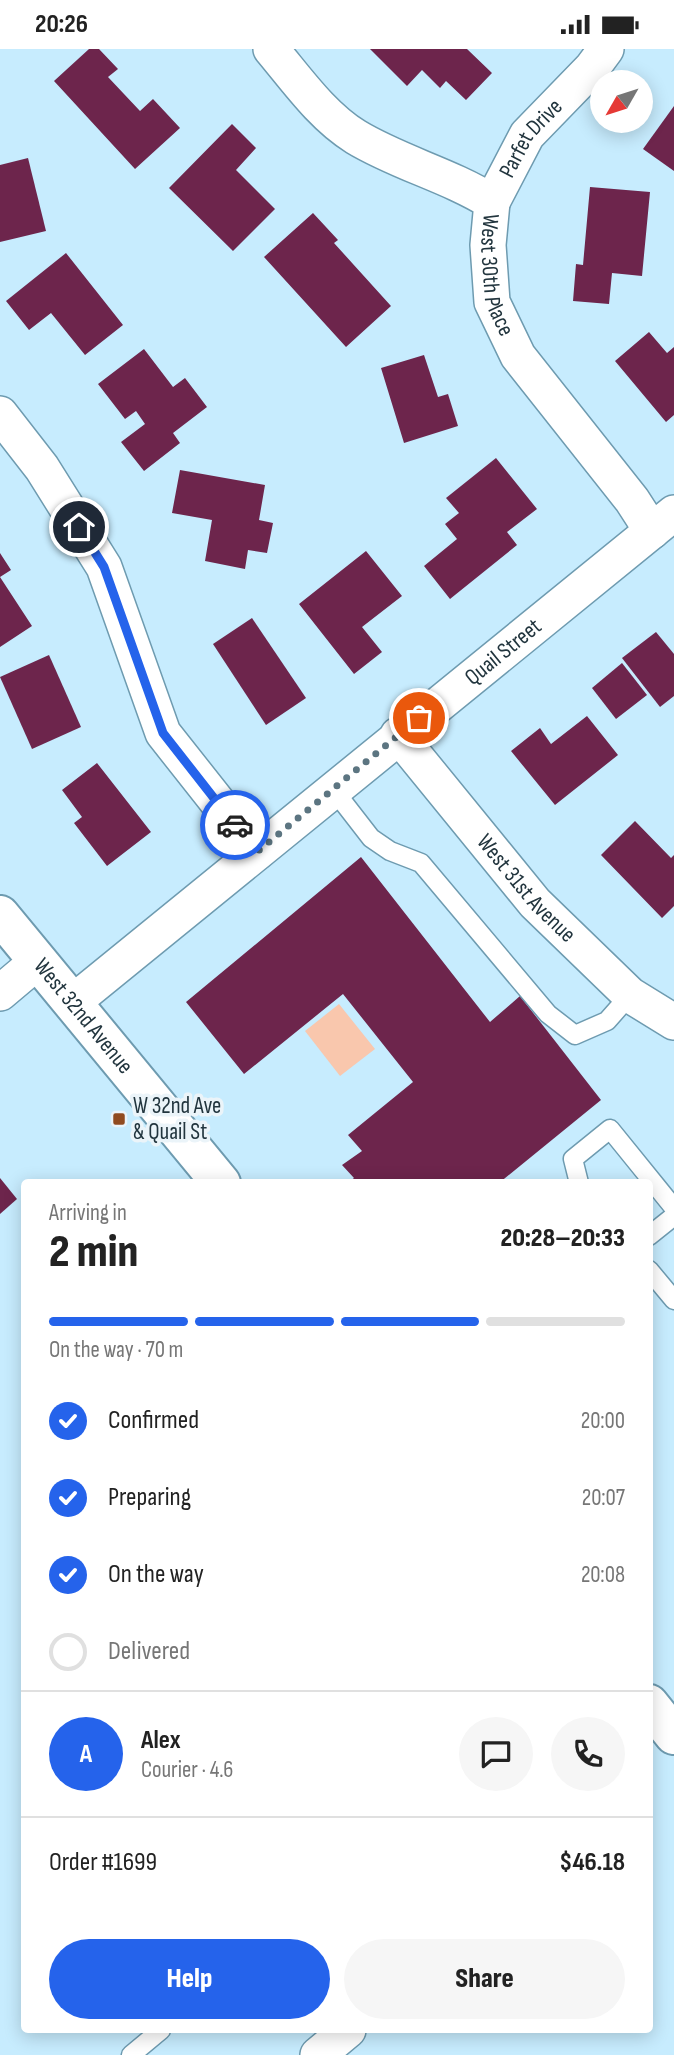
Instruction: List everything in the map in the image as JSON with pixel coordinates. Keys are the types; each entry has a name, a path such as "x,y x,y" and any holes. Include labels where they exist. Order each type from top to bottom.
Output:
{"street":[{"name":"West 30th Place","path":"271,49 324,111 355,137 464,184 492,202 488,245 492,302 518,356 632,500 663,522"},
{"name":"Parfet Drive","path":"492,202 527,135 592,68 606,49"},
{"path":"0,414 42,468 104,567 163,733 257,852"},
{"name":"Quail Street","path":"72,1003 663,522"},
{"name":"West 31st Avenue","path":"398,735 535,903 630,995 674,1022"},
{"name":"West 32nd Avenue","path":"0,915 218,1179"},
{"path":"0,993 38,961"},
{"path":"317,2055 344,2033"}],"lane":[{"path":"332,789 371,838 421,863 548,1014 575,1035 607,1021 630,995"},
{"path":"578,1179 573,1159 610,1129 651,1179"},
{"path":"653,1182 674,1208"},
{"path":"653,1233 674,1216"},
{"path":"653,1275 674,1300"},
{"path":"131,2055 157,2033"}],"shaded area":[{"path":"339,1004 375,1049 340,1076 305,1031"}],"building":[{"path":"89,49 99,49 118,69 108,77 140,111 153,99 180,128 135,169 54,81"},
{"path":"370,49 467,49 492,73 466,100 446,81 440,88 422,70 407,86"},
{"path":"674,106 674,171 643,149"},
{"path":"232,124 256,148 236,170 275,209 233,251 169,188"},
{"path":"28,158 46,231 0,242 0,165"},
{"path":"590,187 650,192 642,276 612,273 609,304 573,301 576,264 583,265"},
{"path":"313,213 338,240 334,243 391,306 346,347 264,257"},
{"path":"66,253 123,325 85,355 51,313 29,330 6,301"},
{"path":"649,332 667,353 674,347 674,415 666,422 615,361"},
{"path":"144,349 173,387 185,378 207,407 173,433 180,443 144,471 121,442 145,424 136,411 125,419 98,384"},
{"path":"424,355 438,397 448,394 458,426 404,443 381,368"},
{"path":"496,458 537,509 507,532 517,545 450,599 424,566 457,539 445,524 459,513 446,498"},
{"path":"180,470 265,485 259,520 273,523 267,553 248,550 245,569 205,561 212,520 172,513"},
{"path":"366,551 402,596 362,627 382,652 354,674 299,604"},
{"path":"0,553 11,570 0,577"},
{"path":"0,577 32,626 0,647"},
{"path":"252,618 306,698 266,725 213,644"},
{"path":"656,632 674,654 674,696 660,707 622,658"},
{"path":"49,655 81,727 32,749 0,677"},
{"path":"622,663 647,695 616,719 592,688"},
{"path":"587,716 618,755 555,805 511,751 540,728 551,744"},
{"path":"97,763 151,832 107,866 74,823 82,817 62,790"},
{"path":"635,821 671,858 674,855 674,906 662,918 601,855"},
{"path":"361,857 490,1022 520,996 601,1100 504,1179 353,1179 342,1165 362,1151 348,1135 413,1082 343,994 244,1074 186,1002"},
{"path":"0,1178 17,1199 0,1214"}],"way so far":[{"path":"235,825 257,852 419,718"}],"place":[{"name":"W 32nd Ave & Quail St","path":"119,1119"}],"route":[{"path":"79,527 104,567 163,733 235,825"}]}
